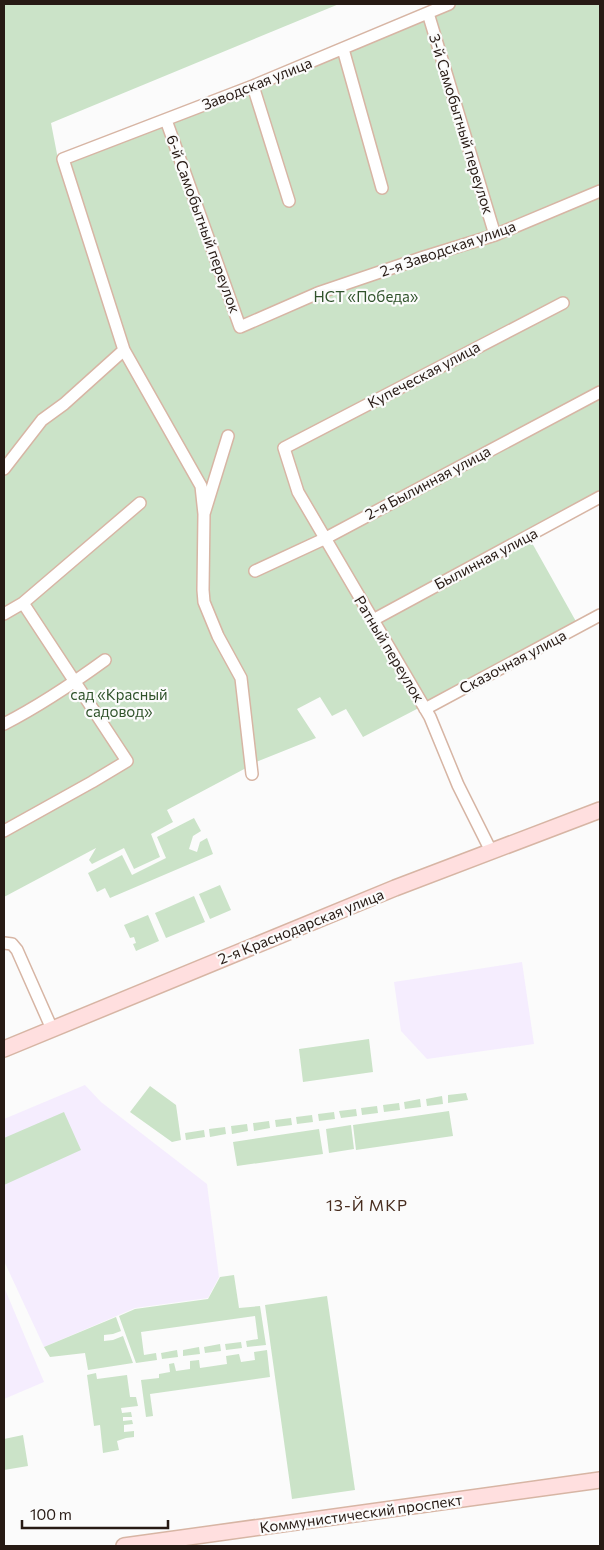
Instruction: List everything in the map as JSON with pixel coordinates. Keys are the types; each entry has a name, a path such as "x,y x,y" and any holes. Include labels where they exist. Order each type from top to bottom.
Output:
{"street":[{"name":"Заводская улица","path":"124,350 63,159 253,86 449,4"},
{"name":"3-й Самобытный переулок","path":"428,13 495,235"},
{"path":"343,49 382,188"},
{"path":"253,86 289,201"},
{"name":"6-й Самобытный переулок","path":"166,120 240,327"},
{"name":"2-я Заводская улица","path":"240,327 318,294 424,257 495,235 600,191"},
{"name":"Купеческая улица","path":"284,448 563,303"},
{"path":"4,469 42,420 64,404 124,350 201,486 204,514 204,602 218,636 241,678 252,774"},
{"name":"2-я Былинная улица","path":"254,571 324,538 600,392"},
{"path":"204,514 228,436"},
{"name":"Ратный переулок","path":"284,448 298,492 430,717 458,785 491,851"},
{"name":"Былинная улица","path":"372,620 600,497"},
{"path":"4,614 23,602 140,503"},
{"path":"4,831 127,761 23,602"},
{"name":"Сказочная улица","path":"425,709 600,615"},
{"path":"4,724 29,711 105,660"},
{"name":"2-я Краснодарская улица","path":"4,1049 395,888 600,810"},
{"path":"4,943 12,944 17,950 52,1029"},
{"name":"Коммунистический проспект","path":"124,1546 600,1481"}],"shaded area":[{"path":"522,962 534,1044 427,1059 401,1031 394,982"},
{"path":"85,1085 101,1102 207,1184 219,1277 208,1298 135,1308 44,1347 4,1261 4,1119"},
{"path":"4,1287 44,1382 4,1399"}],"green space":[{"name":"сад «Красный садовод»","path":"4,4 339,4 51,123 57,154 122,349 197,485 201,524 200,599 239,679 248,767 167,810 173,822 151,834 160,857 134,869 124,848 92,864 89,860 96,848 4,897"},
{"name":"НСТ «Победа»","path":"454,4 600,4 600,494 527,534 578,625 363,737 346,709 332,716 320,697 297,709 316,738 256,762 243,677 206,602 204,487 126,350 66,163"},
{"path":"194,818 201,831 193,836 189,849 197,852 200,842 207,838 213,854 110,898 105,888 97,892 88,873 122,855 132,875 166,858 157,837"},
{"path":"220,885 231,910 210,919 199,894"},
{"path":"194,896 205,922 166,938 155,913"},
{"path":"148,915 159,941 136,951 133,944 136,943 134,937 130,938 124,925"},
{"path":"369,1039 373,1072 303,1082 299,1049"},
{"path":"150,1086 176,1105 181,1140 172,1142 130,1112"},
{"path":"466,1093 468,1100 448,1103 448,1095"},
{"path":"442,1096 443,1104 427,1106 426,1099"},
{"path":"420,1099 421,1107 405,1109 404,1102"},
{"path":"399,1103 400,1110 384,1112 383,1105"},
{"path":"377,1106 378,1113 362,1115 361,1108"},
{"path":"356,1109 357,1116 341,1118 339,1111"},
{"path":"449,1111 453,1136 356,1150 353,1125"},
{"path":"64,1112 81,1150 4,1185 4,1138"},
{"path":"334,1112 335,1119 319,1121 318,1114"},
{"path":"312,1115 313,1122 297,1124 296,1117"},
{"path":"291,1118 292,1125 276,1127 275,1120"},
{"path":"269,1121 270,1128 254,1131 253,1123"},
{"path":"247,1124 248,1131 232,1134 231,1126"},
{"path":"351,1125 354,1149 329,1153 326,1129"},
{"path":"225,1127 226,1134 210,1137 209,1129"},
{"path":"319,1129 323,1154 237,1166 233,1142"},
{"path":"204,1130 205,1137 186,1140 185,1133"},
{"path":"234,1275 239,1308 260,1306 266,1345 247,1347 246,1341 258,1339 255,1316 141,1332 144,1355 156,1353 157,1360 136,1363 119,1316 135,1309 208,1299 220,1277"},
{"path":"327,1296 355,1490 292,1499 265,1305"},
{"path":"116,1317 121,1331 104,1335 104,1341 123,1336 133,1363 88,1370 85,1353 50,1357 44,1347"},
{"path":"241,1342 242,1348 226,1350 225,1344"},
{"path":"220,1344 221,1351 205,1353 204,1347"},
{"path":"199,1347 200,1354 183,1356 183,1350"},
{"path":"177,1350 178,1357 162,1359 161,1353"},
{"path":"267,1350 270,1377 150,1394 153,1416 146,1417 141,1380 159,1378 159,1374 170,1372 169,1364 174,1363 176,1371 190,1369 190,1361 199,1360 200,1368 227,1364 226,1356 239,1354 241,1362 255,1360 254,1352"},
{"path":"96,1373 97,1379 127,1375 130,1397 136,1397 138,1406 121,1408 122,1413 131,1412 132,1417 123,1417 123,1421 132,1420 133,1424 124,1425 124,1432 134,1431 134,1437 117,1441 119,1450 103,1453 100,1425 94,1426 87,1375"},
{"path":"23,1435 28,1466 4,1470 4,1439"}],"district":[{"name":"13-Й МКР","path":"367,1205"}]}
